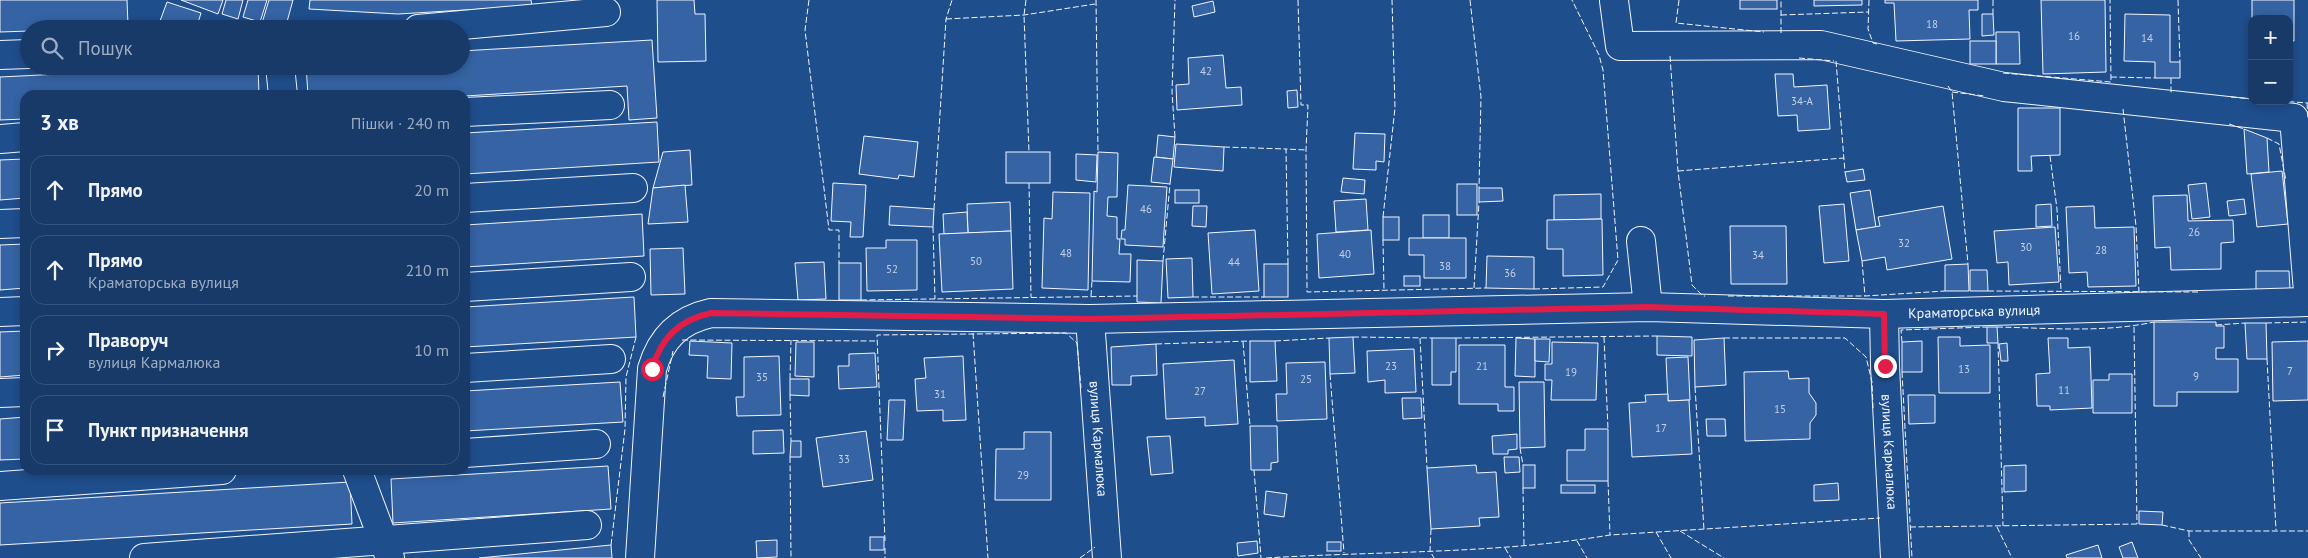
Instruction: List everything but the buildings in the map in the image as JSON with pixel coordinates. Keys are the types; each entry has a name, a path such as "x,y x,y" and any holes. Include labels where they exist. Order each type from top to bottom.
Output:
{"street":[{"path":"1614,1 1620,46 1821,45 2004,87 2294,118 2308,292"},
{"path":"470,20 546,8 606,12"},
{"path":"0,55 20,54"},
{"path":"281,75 282,90"},
{"path":"470,112 610,105"},
{"path":"0,139 20,138"},
{"path":"470,198 633,188"},
{"path":"0,224 20,223"},
{"path":"1641,241 1648,307"},
{"path":"470,287 631,277"},
{"name":"Краматорська вулиця","path":"640,558 652,369 656,355 672,331 697,316 711,313 1090,319 1648,307 1884,314 2308,302"},
{"path":"0,312 20,311"},
{"name":"вулиця Кармалюка","path":"1884,314 1895,558"},
{"name":"вулиця Кармалюка","path":"1090,319 1106,558"},
{"path":"470,368 611,359"},
{"path":"0,393 20,392"},
{"path":"470,453 596,444"},
{"path":"0,486 153,475"},
{"path":"359,475 386,549"},
{"path":"144,558 386,549 586,525"}],"fence":[{"path":"809,0 805,30 829,230 839,230 839,263"},
{"path":"934,209 946,19 952,0"},
{"path":"1026,0 1024,15 1029,152"},
{"path":"1096,0 1098,152"},
{"path":"1175,0 1172,92 1175,137"},
{"path":"1298,0 1301,105 1308,105 1306,150 1307,292 1486,288"},
{"path":"1383,217 1395,108 1392,0"},
{"path":"1470,0 1481,97 1479,188"},
{"path":"1534,289 1603,287 1618,260 1603,70 1599,55 1572,0"},
{"path":"1679,0 1676,23 1764,32"},
{"path":"1781,0 1781,33"},
{"path":"1869,0 1868,29 1873,43 1877,44"},
{"path":"1993,0 1993,14"},
{"path":"2003,73 2111,82 2110,0"},
{"path":"2178,0 2180,62"},
{"path":"946,19 1024,15 1095,4"},
{"path":"1781,15 1868,12"},
{"path":"1670,56 1678,171 1692,285 1705,296"},
{"path":"1799,58 1834,61"},
{"path":"1836,61 1845,172"},
{"path":"2111,77 2155,78"},
{"path":"2171,78 2171,92 2174,93"},
{"path":"1948,86 1952,92 1968,264"},
{"path":"1952,92 1985,96"},
{"path":"2231,97 2248,99"},
{"path":"2293,102 2308,103"},
{"path":"2307,103 2308,118"},
{"path":"2123,109 2136,226 2139,292"},
{"path":"2229,124 2244,129"},
{"path":"2267,138 2279,144 2286,181"},
{"path":"1224,147 1286,149"},
{"path":"1288,264 1286,149 1306,150"},
{"path":"2050,156 2057,209 2061,290"},
{"path":"1678,171 1844,158"},
{"path":"1029,183 1031,297"},
{"path":"1163,261 1170,184"},
{"path":"1474,288 1479,202"},
{"path":"933,227 935,299"},
{"path":"1383,240 1384,290"},
{"path":"1862,261 1865,296"},
{"path":"1091,296 1092,281"},
{"path":"1728,296 1865,296 1945,291"},
{"path":"1988,291 2198,292"},
{"path":"861,300 1137,296"},
{"path":"1193,297 1264,297"},
{"path":"1997,327 2096,329 2154,322"},
{"path":"2266,323 2308,322"},
{"path":"2216,325 2245,323"},
{"path":"1902,342 1901,330 1987,327"},
{"path":"2134,327 2137,524"},
{"path":"973,333 988,558"},
{"path":"885,541 877,335 1066,333 1077,343 1081,388"},
{"path":"1456,338 1657,336"},
{"path":"611,545 625,429 626,377 636,337"},
{"path":"1353,337 1432,338"},
{"path":"1604,337 1608,429"},
{"path":"1275,341 1329,338"},
{"path":"1420,338 1427,468"},
{"path":"1724,338 1845,338 1866,357 1872,382 1873,408"},
{"path":"682,340 877,341"},
{"path":"790,379 791,340"},
{"path":"1156,344 1250,341"},
{"path":"1243,342 1250,426"},
{"path":"1998,343 2003,526"},
{"path":"663,397 673,351"},
{"path":"2267,359 2276,530"},
{"path":"1902,372 1912,558"},
{"path":"1330,374 1344,553"},
{"path":"1695,387 1704,530"},
{"path":"790,395 791,441"},
{"path":"1520,448 1523,465"},
{"path":"790,457 791,558"},
{"path":"1254,470 1261,558"},
{"path":"1608,481 1610,535"},
{"path":"1523,488 1524,545"},
{"path":"1266,558 1482,549 1525,546 1610,535 1880,518"},
{"path":"1910,527 2139,524"},
{"path":"2162,525 2189,531 2308,531"},
{"path":"1997,527 2012,558"},
{"path":"1431,529 1430,551 1434,558"},
{"path":"1680,531 1724,558"},
{"path":"2189,531 2189,540 2201,558"},
{"path":"1656,532 1671,558"},
{"path":"1577,541 1587,558"},
{"path":"1080,558 1095,547"},
{"path":"885,548 885,558"},
{"path":"1505,548 1511,558"}],"route":[{"path":"652,369 656,355 672,331 684,322 697,316 711,313 751,312 1090,319 1648,307 1884,314 1885,366"}]}
